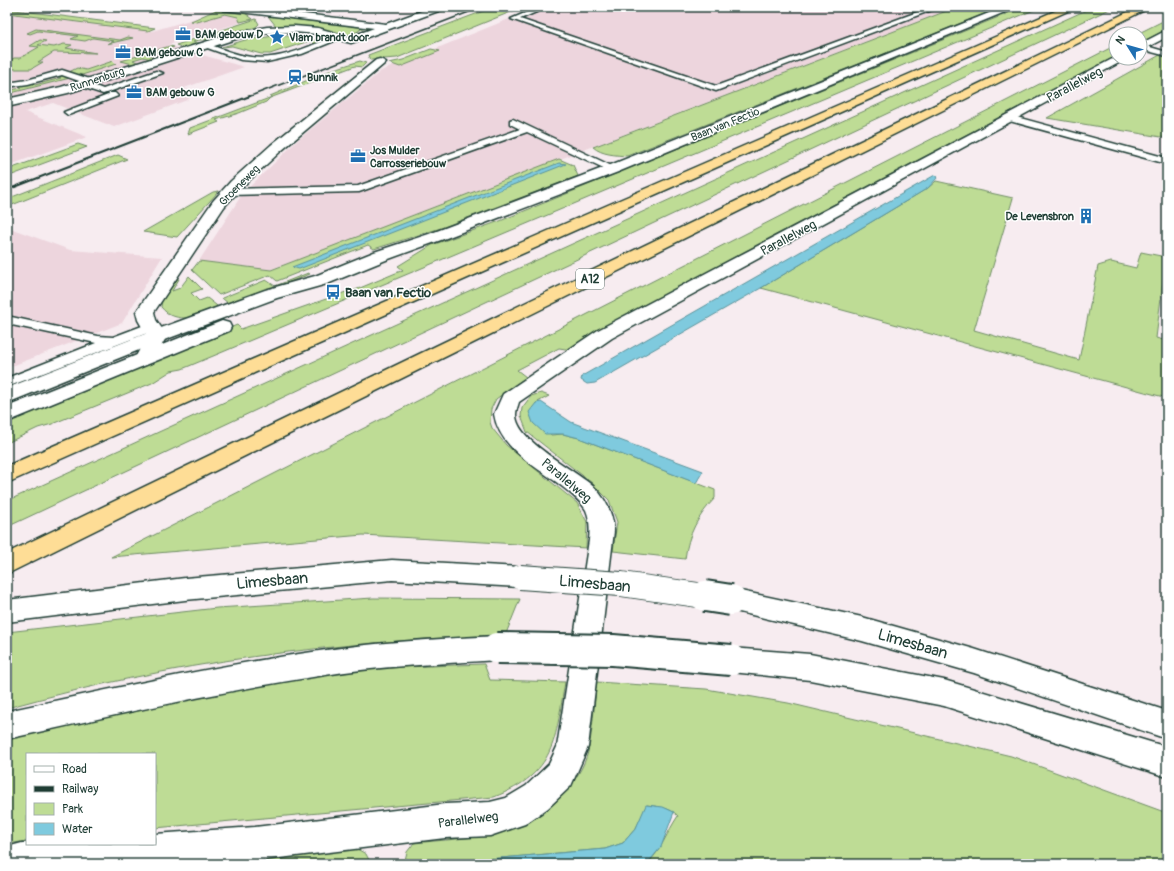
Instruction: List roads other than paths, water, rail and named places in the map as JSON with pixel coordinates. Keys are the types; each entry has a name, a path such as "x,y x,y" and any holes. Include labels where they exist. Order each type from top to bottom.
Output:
{"highway":[{"path":"7,475 1072,7"},
{"name":"A12","path":"7,564 1146,7"}],"street":[{"path":"222,7 387,27"},
{"path":"345,38 387,27 441,7"},
{"name":"Baan van Fectio","path":"7,396 154,332 272,294 321,280 380,256 435,237 613,169 1012,7"},
{"path":"256,11 267,30"},
{"name":"Runnenburg","path":"7,103 86,83 237,35 267,30 310,30 345,38"},
{"path":"1148,43 1167,33"},
{"name":"Groeneweg","path":"154,332 146,320 145,312 218,204 229,192 314,116 380,62"},
{"name":"Parallelweg","path":"8,864 22,860 255,844 445,821 490,819 513,812 537,797 560,775 572,747 602,540 601,515 595,503 585,493 520,442 508,429 504,415 510,399 605,334 1108,65"},
{"name":"Baan van Fectio","path":"7,415 378,264 435,237"},
{"path":"145,358 154,332"},
{"name":"Limesbaan","path":"7,611 272,580 392,570 621,584 731,600 869,631 974,661 1167,725"},
{"path":"7,725 185,686 320,663 397,654 497,648 613,650 810,667 944,692 1167,762"}],"lane":[{"path":"544,7 514,19 716,89 937,7"},
{"path":"203,45 252,60 262,60 283,57 345,38"},
{"path":"1148,49 1167,54"},
{"path":"7,85 28,82 62,72 114,96 68,112"},
{"path":"103,92 160,73"},
{"path":"1009,118 1167,161"},
{"path":"513,122 613,169"},
{"path":"229,192 359,189 528,129"},
{"path":"7,320 98,340 117,340"},
{"path":"7,382 117,340 154,332"}],"water":[{"path":"559,163 566,164 299,269 292,267"},
{"path":"935,175 938,177 928,188 761,288 595,383 587,384 581,380 582,376"},
{"path":"541,402 571,422 703,471 696,483 579,438 563,434 545,434 533,423 529,412 536,403"},
{"path":"646,805 663,807 674,812 661,847 647,864 431,864 605,849 623,843 636,828"}],"railway":[{"path":"248,97 482,7"},
{"path":"7,190 250,96"}],"place":[{"name":"BAM gebouw D","path":"183,34"},
{"name":"Vlam brandt door","path":"277,37"},
{"name":"BAM gebouw C","path":"123,52"},
{"name":"Bunnik","path":"295,77"},
{"name":"BAM gebouw G","path":"134,92"},
{"name":"Jos Mulder Carrosseriebouw","path":"358,156"},
{"name":"De Levensbron","path":"1086,216"},
{"name":"Baan van Fectio","path":"333,292"}]}
